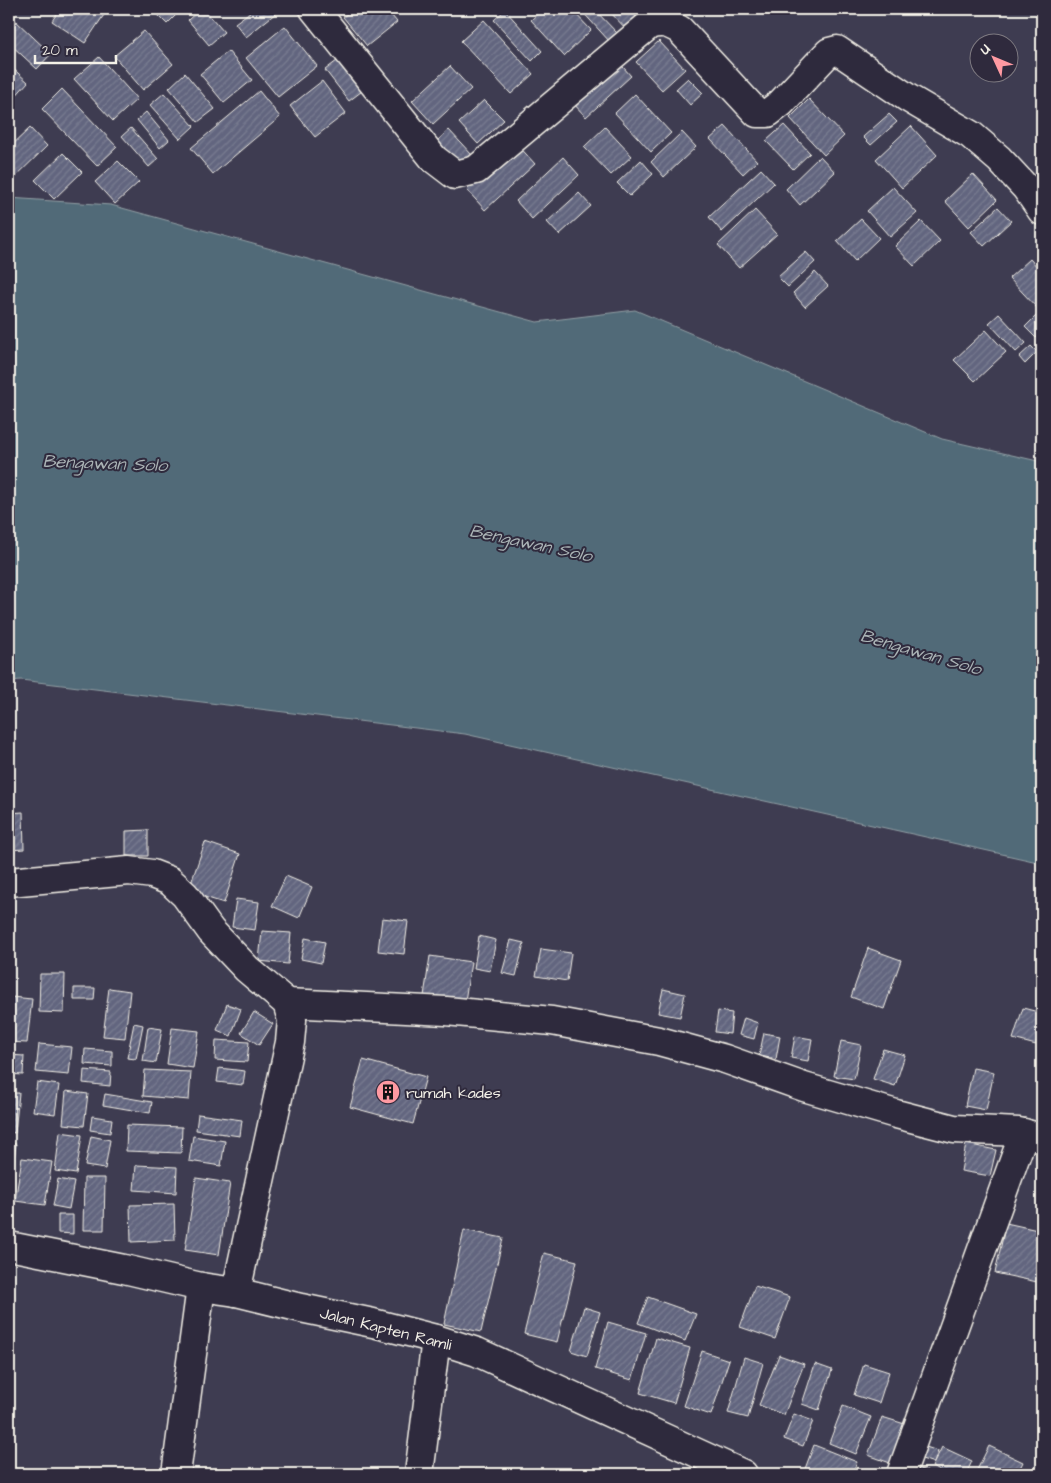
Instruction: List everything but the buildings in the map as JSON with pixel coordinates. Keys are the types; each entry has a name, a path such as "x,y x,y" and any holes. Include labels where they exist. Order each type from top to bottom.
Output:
{"street":[{"path":"314,9 434,159 456,175 476,170 649,25 659,22 671,24 680,30 757,113 768,113 828,52 837,50 908,98 971,135 999,159 1020,181 1042,211"},
{"path":"9,882 129,871 152,874 170,881 185,895 211,932 247,969 287,1003 292,1020 290,1042 236,1292"},
{"path":"287,1003 446,1011 552,1021 659,1041 715,1056 804,1087 954,1129 1033,1136 901,1474"},
{"name":"Jalan Kapten Ramli","path":"9,1246 124,1268 201,1287 236,1292 436,1338 477,1352 742,1474"},
{"path":"176,1474 201,1287"},
{"path":"419,1474 436,1338"}],"water":[{"name":"Bengawan Solo","path":"9,198 111,205 537,322 635,310 942,439 1042,462 1042,863 465,734 21,680 9,681"}],"place":[{"name":"rumah kades","path":"388,1092"}]}
